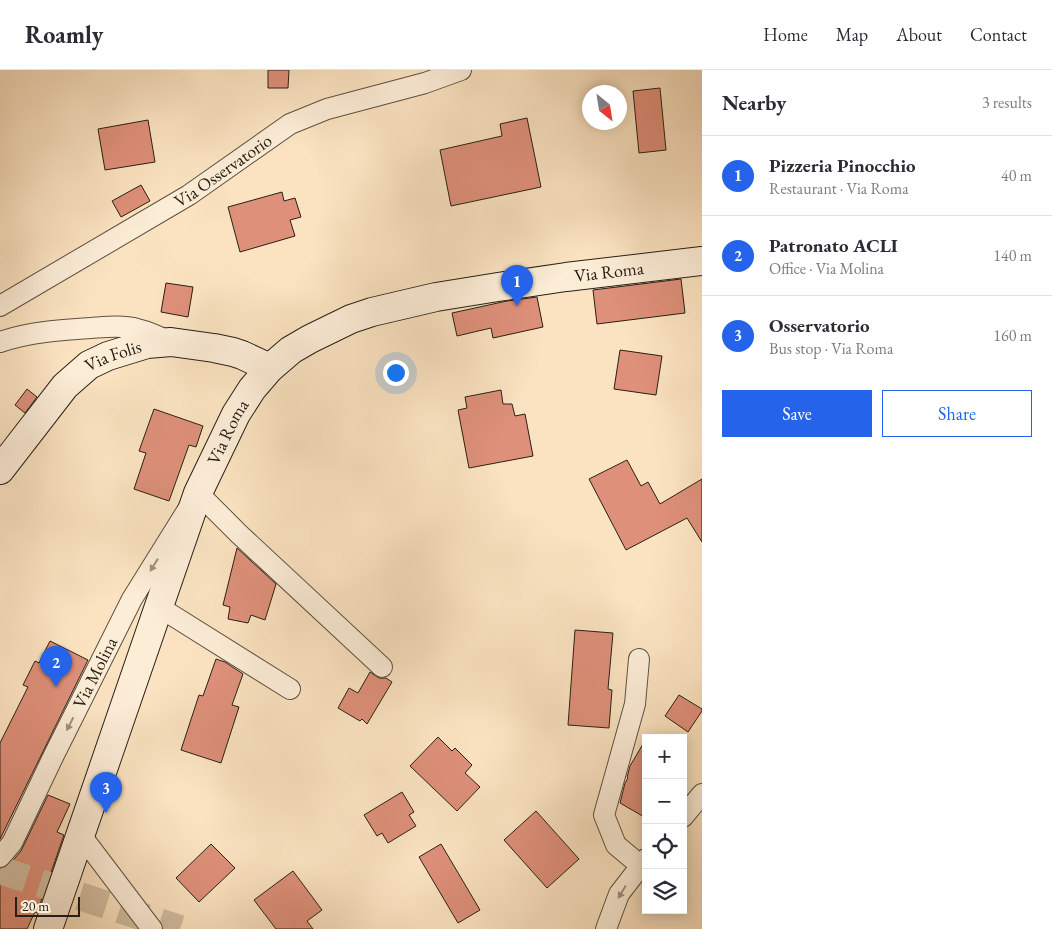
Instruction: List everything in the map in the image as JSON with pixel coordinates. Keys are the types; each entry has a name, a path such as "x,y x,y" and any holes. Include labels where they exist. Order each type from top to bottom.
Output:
{"main road":[{"name":"Via Roma","path":"48,929 198,493 236,414 252,389 270,368 292,350 310,339 351,319 372,312 436,297 498,287 702,261"},
{"name":"Via Folis","path":"0,470 60,392 89,365 114,353 147,344 171,342 233,352 270,368"}],"street":[{"name":"Via Osservatorio","path":"0,306 189,195 290,124 327,109 425,83 461,70"},
{"path":"0,342 37,333 117,327 136,328 171,342"},
{"path":"198,493 239,534 382,667"},
{"name":"Via Molina","path":"0,857 12,843 132,599 198,493"},
{"path":"159,607 290,690"},
{"path":"640,659 635,704 604,815 616,845 642,861"},
{"path":"687,812 702,794"},
{"path":"80,834 152,929"},
{"path":"606,929 619,894 642,863"}],"building":[{"path":"268,70 289,70 288,88 268,88"},
{"path":"660,88 666,150 639,153 633,91"},
{"path":"527,118 541,187 451,206 440,150 502,136 500,124"},
{"path":"148,120 155,162 105,170 98,129"},
{"path":"141,185 150,201 121,217 112,201"},
{"path":"282,192 284,201 295,198 301,217 290,220 295,236 240,252 228,207"},
{"path":"681,279 685,313 597,324 593,290"},
{"path":"166,283 193,287 188,317 161,312"},
{"path":"537,297 543,327 493,338 491,328 457,336 452,313 507,301"},
{"path":"620,350 662,356 656,395 614,389"},
{"path":"27,389 37,397 25,413 15,405"},
{"path":"501,390 503,404 512,404 515,416 525,414 533,456 469,468 458,410 467,408 465,397"},
{"path":"154,409 203,426 196,447 189,445 169,501 134,489 146,453 139,451"},
{"path":"627,460 641,486 648,482 660,504 702,479 702,542 687,518 626,550 589,479"},
{"path":"237,548 276,584 265,620 251,615 248,623 228,619 230,607 223,605"},
{"path":"575,630 613,633 608,689 612,690 609,728 568,725"},
{"path":"50,641 88,660 0,839 0,743 28,687 23,685 35,661 39,663"},
{"path":"216,659 225,662 243,674 232,705 239,707 221,763 181,750 199,695 203,696"},
{"path":"370,672 379,678 386,678 392,682 367,724 362,719 360,721 338,708 349,688 358,693"},
{"path":"679,695 702,709 688,732 665,716"},
{"path":"438,737 452,751 455,748 472,765 465,773 480,787 457,811 410,766"},
{"path":"642,746 642,816 620,803 630,766"},
{"path":"402,792 414,812 409,815 416,826 388,843 382,833 377,836 364,815"},
{"path":"48,795 70,804 57,832 64,835 37,913 35,912 27,929 0,929 0,869 9,865 21,851"},
{"path":"536,811 579,859 547,888 504,840"},
{"path":"211,844 235,868 199,902 176,878"},
{"path":"441,844 480,910 458,923 419,857"},
{"path":"293,871 322,910 307,921 313,929 276,929 254,900"}],"tunnel":[{"path":"0,870 180,929"}],"place":[{"name":"Pizzeria Pinocchio","path":"517,306"},
{"name":"Patronato ACLI","path":"56,687"},
{"name":"Osservatorio","path":"106,813"}]}
